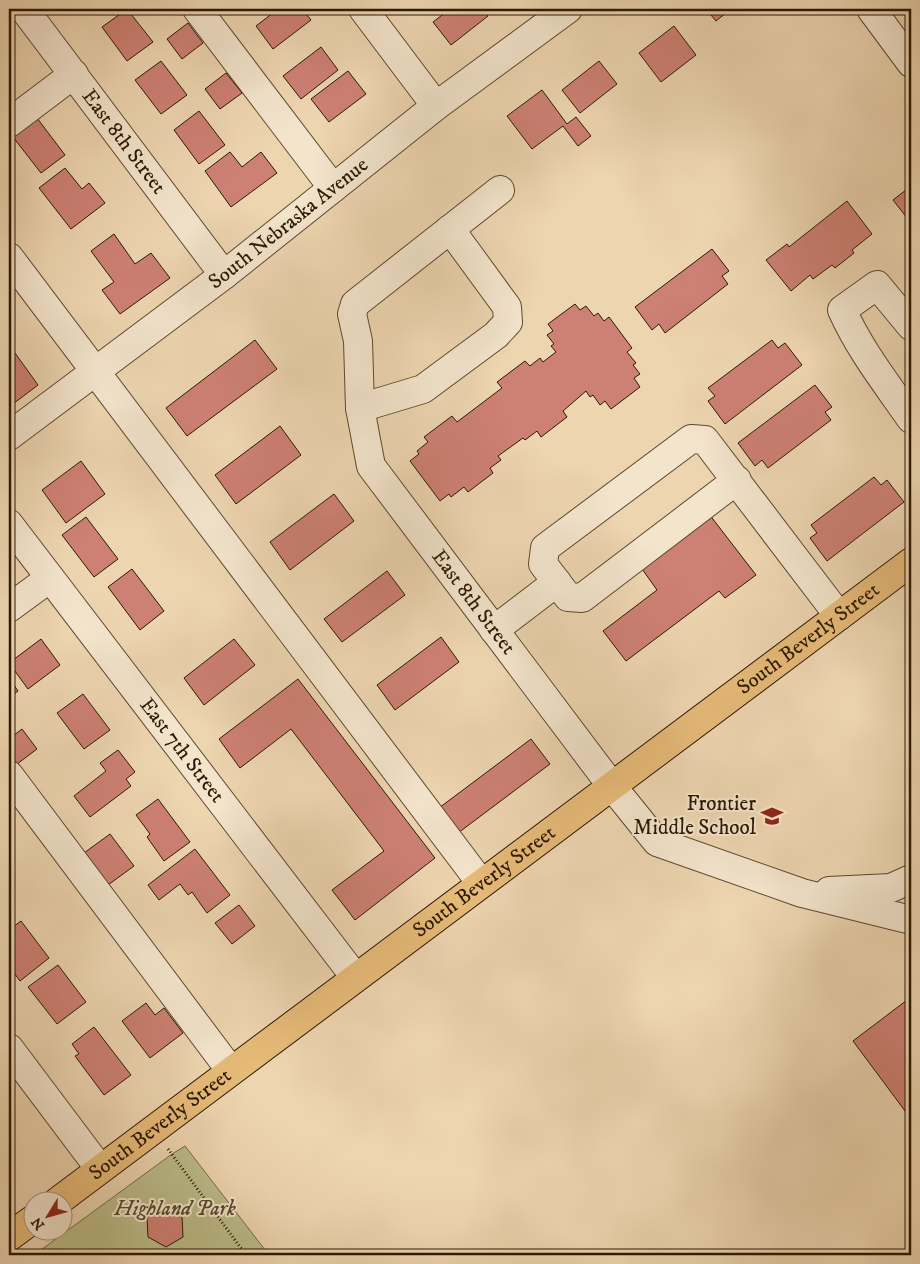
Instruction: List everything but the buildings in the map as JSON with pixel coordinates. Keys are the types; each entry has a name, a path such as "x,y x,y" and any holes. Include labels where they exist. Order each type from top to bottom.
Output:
{"main road":[{"name":"South Beverly Street","path":"70,1192 911,562"},
{"path":"9,1238 22,1228"}],"street":[{"name":"East 8th Street","path":"24,9 224,274"},
{"path":"197,9 333,188"},
{"path":"362,9 436,106"},
{"name":"South Nebraska Avenue","path":"9,436 224,274 333,188 436,106 537,17 568,9"},
{"path":"871,9 911,62"},
{"path":"9,123 74,74"},
{"path":"360,408 423,389 496,335 508,322 507,307 450,229 500,190"},
{"name":"East 8th Street","path":"450,229 354,304 352,314 358,341 360,408 371,466 612,786 657,842 802,893 911,920"},
{"path":"9,257 481,883"},
{"path":"911,326 877,285 842,310 853,335 911,419"},
{"path":"737,480 582,598 568,597 543,564 545,548 691,439 705,440 737,480 838,616"},
{"name":"East 7th Street","path":"9,524 355,978"},
{"path":"9,608 50,578"},
{"path":"494,630 557,582"},
{"path":"9,775 231,1071"},
{"path":"802,893 891,888 911,879"},
{"path":"9,1048 100,1169"}],"path":[{"path":"152,1130 246,1255"}],"green space":[{"name":"Highland Park","path":"185,1146 269,1255 34,1255 52,1242 72,1242 72,1227"}],"place":[{"name":"Frontier Middle School","path":"772,816"}]}
